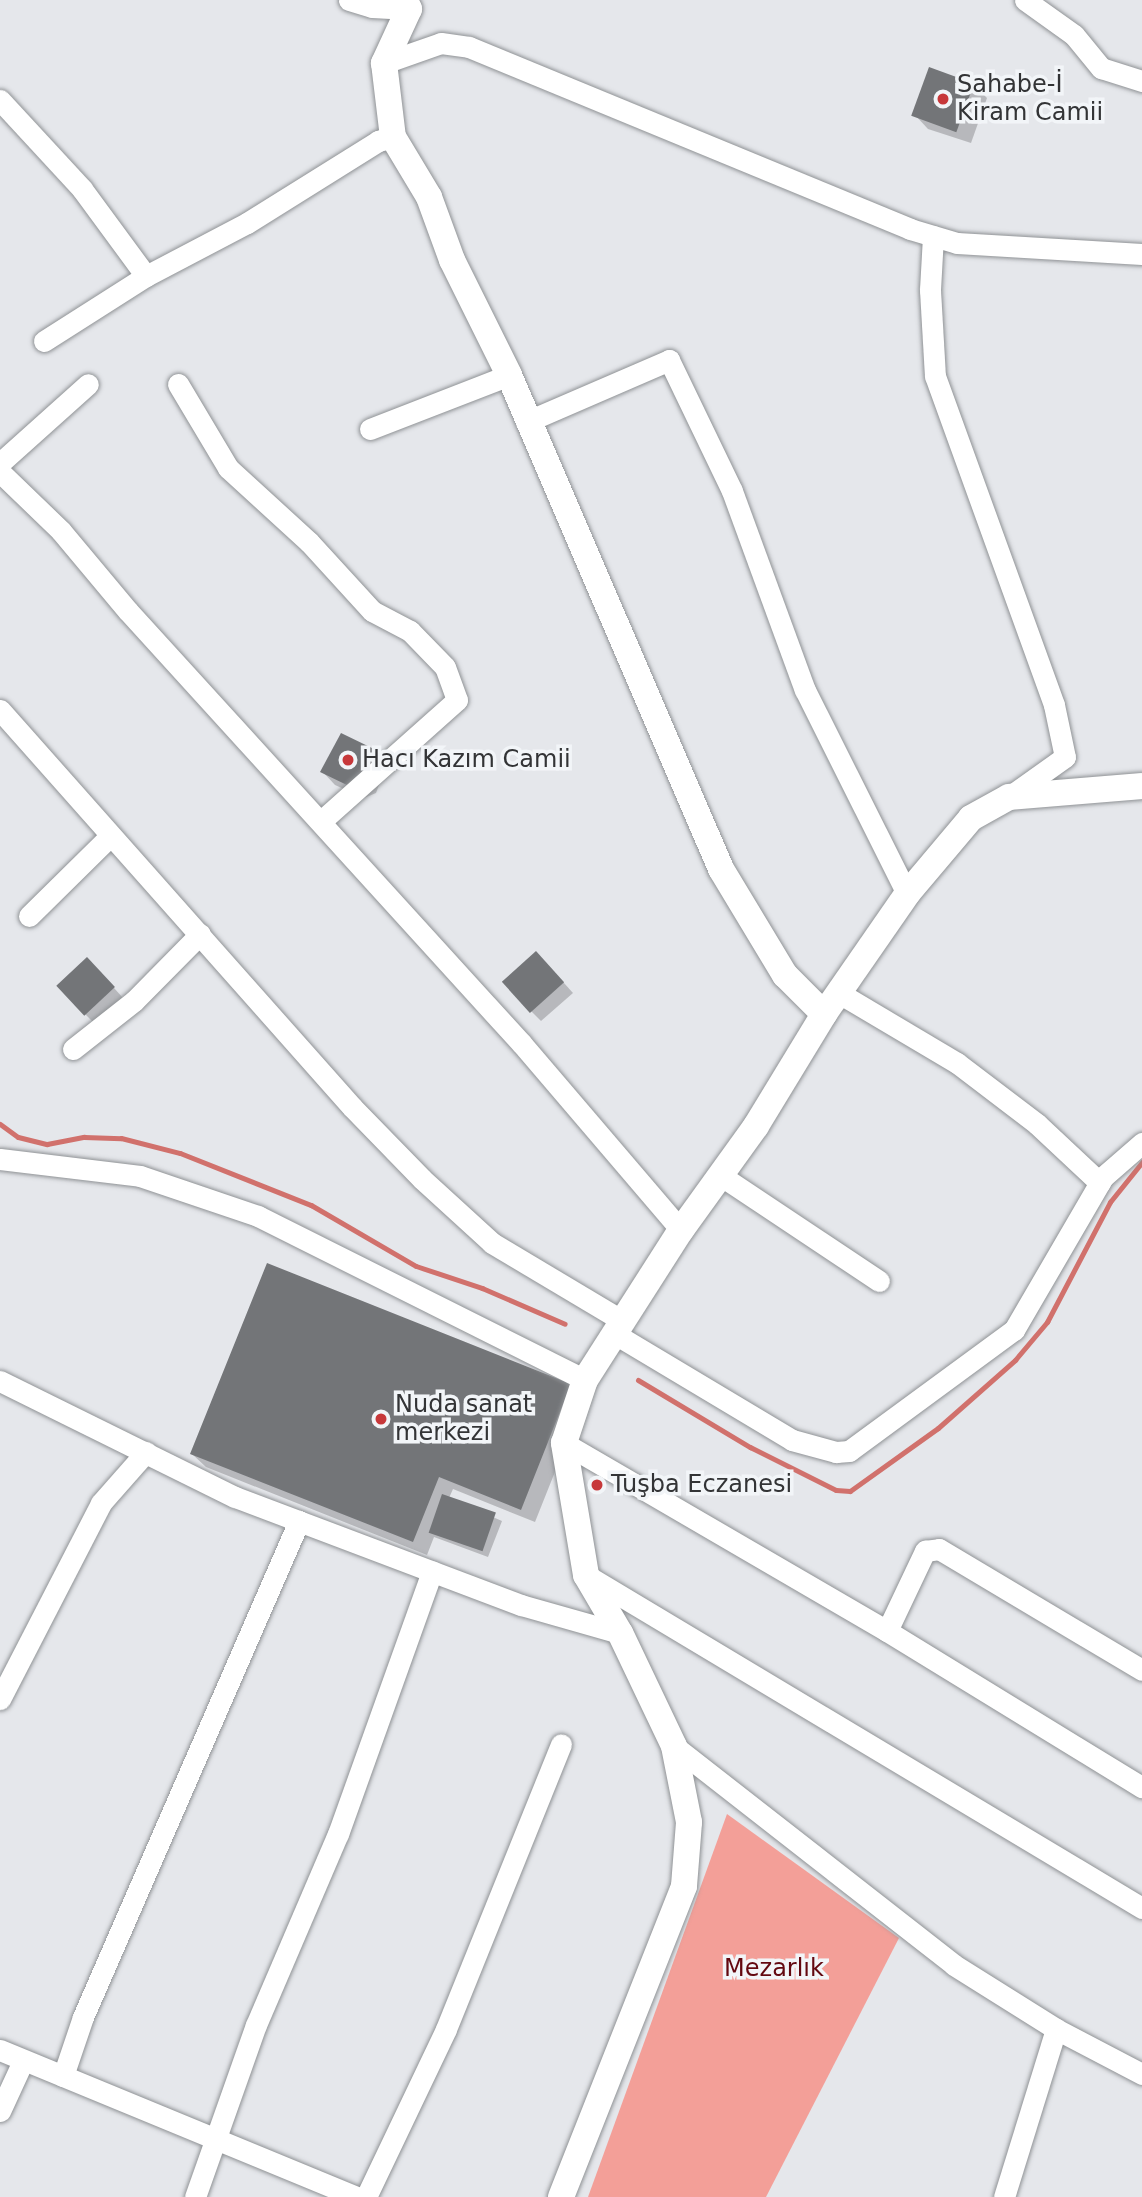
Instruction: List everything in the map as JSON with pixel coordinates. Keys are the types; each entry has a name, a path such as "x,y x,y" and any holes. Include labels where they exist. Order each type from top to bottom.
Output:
{"street":[{"path":"349,0 372,7 407,4 384,63 393,137 429,197 452,260 509,375 526,422 632,657 693,813 720,869 785,975 831,1004 957,1063 1037,1124 1100,1183"},
{"path":"1025,0 1074,34 1101,68 1140,77"},
{"path":"384,63 441,43 469,47 933,236 957,243 1142,254"},
{"path":"3,109 82,190 146,276"},
{"path":"44,341 146,276 247,223 378,141 393,137"},
{"path":"561,2197 684,1886 689,1822 674,1746 620,1633 586,1575 564,1443 585,1380 681,1230 907,894 971,818 1009,797 1065,757 1054,705 935,376 930,290 933,236"},
{"path":"526,422 669,360 732,491 805,690 907,894"},
{"path":"370,429 509,375"},
{"path":"0,463 88,384"},
{"path":"178,384 228,468 309,542 372,611 410,631 445,667 457,700 321,821"},
{"path":"0,471 61,531 128,611 522,1044 681,1230"},
{"path":"0,710 352,1107 492,1243 792,1440 836,1452 849,1451 863,1445 1014,1330 1100,1183 1142,1143"},
{"path":"1009,797 1142,786"},
{"path":"29,916 110,836"},
{"path":"73,1049 134,1001 200,934"},
{"path":"0,1159 140,1176 257,1216 585,1380"},
{"path":"720,1175 879,1282"},
{"path":"0,1381 235,1497 521,1605 620,1633"},
{"path":"564,1443 887,1631 1142,1787"},
{"path":"0,1699 101,1503 146,1452"},
{"path":"63,2076 83,2017 299,1521"},
{"path":"887,1631 925,1551 939,1549 1142,1670"},
{"path":"195,2197 256,2025 338,1834 432,1571"},
{"path":"586,1575 1142,1908"},
{"path":"366,2197 446,2029 561,1744"},
{"path":"674,1746 954,1965 1056,2029 1142,2074"},
{"path":"1004,2197 1056,2029"},
{"path":"0,2050 356,2197"},
{"path":"0,2111 23,2061"}],"green space":[{"name":"Mezarlık","path":"727,1814 899,1938 766,2197 588,2197"}],"building":[{"name":"Sahabe-İ Kiram Camii","path":"929,67 974,83 956,132 911,116"},
{"name":"Hacı Kazım Camii","path":"341,733 374,749 362,779 349,786 320,772"},
{"path":"536,951 564,982 530,1013 502,982"},
{"path":"87,957 115,987 84,1016 56,986"},
{"name":"Nuda sanat merkezi","path":"267,1263 571,1384 521,1510 439,1477 413,1542 190,1454"},
{"path":"442,1494 496,1513 483,1551 429,1533"}],"waterway":[{"path":"0,1124 18,1137 47,1144 84,1137 121,1138 180,1153 311,1205 416,1266 482,1288 565,1324"},
{"path":"638,1380 750,1447 836,1490 850,1491 938,1428 1015,1360 1047,1322 1110,1202 1142,1162"}],"place":[{"name":"Sahabe-İ Kiram Camii","path":"943,99"},
{"name":"Hacı Kazım Camii","path":"348,760"},
{"name":"Nuda sanat merkezi","path":"381,1419"},
{"name":"Tuşba Eczanesi","path":"597,1485"}]}
